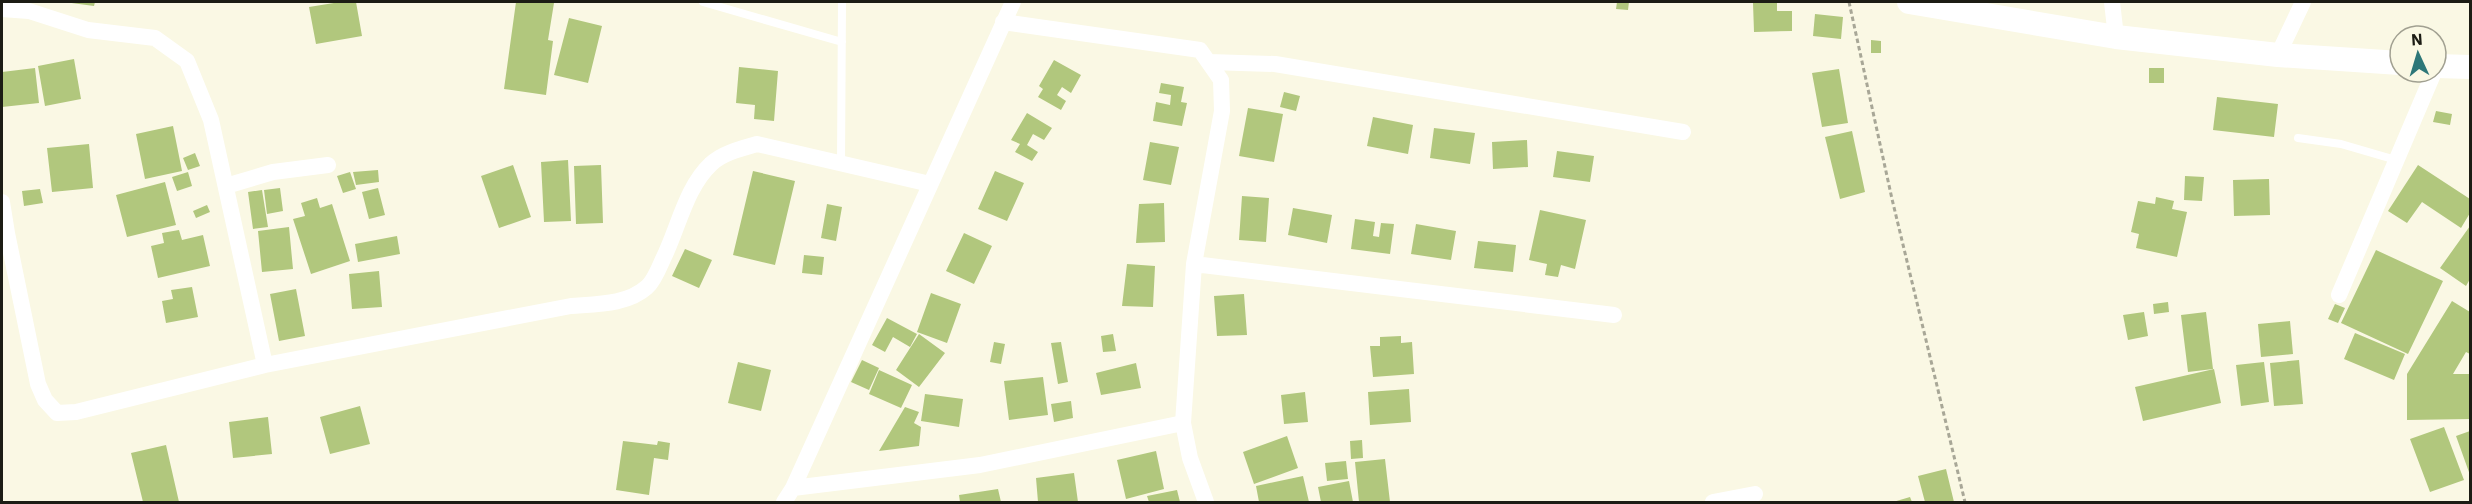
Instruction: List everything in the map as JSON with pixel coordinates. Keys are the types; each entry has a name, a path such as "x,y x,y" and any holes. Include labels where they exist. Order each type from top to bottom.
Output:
{"main road":[{"path":"1908,2 1948,5 2116,37 2278,55 2388,62"},
{"path":"2448,66 2470,67"}],"street":[{"path":"784,502 793,488 1013,2"},
{"path":"2112,2 2116,37"},
{"path":"2278,55 2303,2"},
{"path":"2,9 29,12 88,30 155,38 187,60 211,120 265,365"},
{"path":"1003,22 1200,50 1221,80 1222,111 1194,264 1183,423 1190,458 1206,502"},
{"path":"1209,62 1275,64 1683,132"},
{"path":"2339,295 2429,84"},
{"path":"2,202 4,234 38,384 45,400 57,412 76,412 265,365 571,306 607,304 624,299 647,287 673,240 687,202 712,162 739,149 757,144 930,184"},
{"path":"226,186 273,172 328,165"},
{"path":"1194,264 1614,315"},
{"path":"793,488 980,465 1183,423"},
{"path":"1713,502 1755,494"}],"lane":[{"path":"703,2 842,42"},
{"path":"841,163 842,2"},
{"path":"2298,138 2341,144 2396,160"}],"path":[{"path":"1848,2 1965,502"}],"building":[{"path":"64,2 95,2 94,6"},
{"path":"356,2 362,36 316,44 309,7"},
{"path":"516,2 554,3 548,40 553,41 546,95 504,89"},
{"path":"1617,2 1629,2 1628,10 1616,9"},
{"path":"1777,2 1777,11 1792,11 1792,31 1754,32 1753,3"},
{"path":"1815,14 1843,17 1841,39 1813,36"},
{"path":"569,18 602,26 588,83 554,75"},
{"path":"1871,40 1881,41 1881,53 1871,53"},
{"path":"74,59 81,99 45,106 38,66"},
{"path":"1054,60 1081,75 1071,93 1062,87 1057,95 1066,101 1061,110 1038,97 1043,89 1039,86"},
{"path":"739,67 778,71 774,121 754,119 755,105 736,103"},
{"path":"35,68 39,103 2,107 2,72"},
{"path":"2149,68 2164,68 2164,83 2149,83"},
{"path":"1839,69 1848,123 1822,127 1812,73"},
{"path":"1161,83 1184,87 1181,102 1187,103 1182,126 1153,121 1156,102 1170,105 1171,95 1159,93"},
{"path":"1284,92 1300,96 1296,111 1280,107"},
{"path":"2217,97 2278,104 2274,137 2213,130"},
{"path":"1248,108 1283,114 1274,162 1239,156"},
{"path":"2436,111 2452,114 2450,125 2433,122"},
{"path":"1027,113 1052,128 1044,140 1033,134 1027,145 1038,152 1032,161 1015,152 1020,144 1011,140"},
{"path":"1373,117 1413,125 1408,154 1367,146"},
{"path":"173,126 182,171 145,179 136,134"},
{"path":"1434,128 1475,133 1470,164 1430,158"},
{"path":"1852,131 1865,192 1840,199 1825,137"},
{"path":"1527,140 1528,167 1493,169 1492,142"},
{"path":"1150,142 1179,147 1171,185 1143,180"},
{"path":"89,144 93,188 52,192 47,148"},
{"path":"1557,151 1594,156 1590,182 1553,177"},
{"path":"195,153 200,166 188,170 183,158"},
{"path":"568,160 571,221 544,222 541,162"},
{"path":"513,165 531,217 499,228 481,176"},
{"path":"601,165 603,223 576,224 574,166"},
{"path":"2418,165 2470,199 2470,213 2461,228 2422,202 2407,223 2388,211"},
{"path":"378,170 379,182 356,185 353,172"},
{"path":"753,171 795,181 775,265 733,255"},
{"path":"995,171 1024,183 1007,221 978,209"},
{"path":"188,172 192,186 177,191 172,177"},
{"path":"350,172 356,189 343,193 337,176"},
{"path":"2185,176 2204,177 2202,201 2184,200"},
{"path":"2269,179 2270,215 2234,216 2233,180"},
{"path":"165,182 176,225 127,237 116,195"},
{"path":"280,188 283,211 267,214 264,190"},
{"path":"378,188 385,215 369,219 362,192"},
{"path":"40,189 43,203 24,206 22,191"},
{"path":"262,190 268,227 253,229 248,192"},
{"path":"1242,196 1269,198 1266,242 1239,240"},
{"path":"2156,197 2174,201 2172,209 2187,212 2177,257 2136,248 2139,234 2131,232 2138,201 2155,204"},
{"path":"317,198 320,208 332,204 350,261 311,274 293,219 305,216 301,203"},
{"path":"1164,203 1165,242 1136,243 1139,204"},
{"path":"827,204 842,207 836,241 821,238"},
{"path":"207,205 210,212 196,218 193,211"},
{"path":"1293,208 1332,215 1327,243 1288,235"},
{"path":"1540,210 1586,220 1575,269 1561,265 1558,277 1545,275 1547,264 1529,260"},
{"path":"1355,219 1375,222 1373,236 1379,237 1381,223 1394,224 1390,254 1351,249"},
{"path":"1416,224 1456,231 1451,260 1411,254"},
{"path":"2470,226 2470,279 2466,286 2440,268"},
{"path":"289,227 293,269 262,272 258,231"},
{"path":"179,230 182,240 203,235 210,266 158,278 151,246 164,243 162,233"},
{"path":"964,233 992,246 974,284 946,271"},
{"path":"397,236 400,254 358,262 355,244"},
{"path":"1478,241 1516,245 1513,272 1474,268"},
{"path":"685,249 712,260 699,288 672,276"},
{"path":"2376,250 2443,281 2408,354 2341,323"},
{"path":"804,255 824,257 822,275 802,273"},
{"path":"1127,264 1155,266 1153,307 1122,306"},
{"path":"379,271 382,307 352,309 349,274"},
{"path":"192,287 198,317 166,323 162,301 173,299 171,290"},
{"path":"296,289 305,336 279,341 270,294"},
{"path":"931,293 961,304 947,343 917,332"},
{"path":"1244,294 1247,335 1217,336 1214,296"},
{"path":"2452,301 2470,312 2470,354 2466,352 2453,374 2470,374 2470,419 2407,420 2407,374"},
{"path":"2168,302 2169,312 2154,314 2153,304"},
{"path":"2335,304 2345,308 2338,323 2328,319"},
{"path":"2144,312 2148,336 2128,340 2123,315"},
{"path":"2206,312 2213,369 2188,372 2181,315"},
{"path":"887,318 917,334 910,347 893,337 885,352 872,345"},
{"path":"2290,321 2293,354 2261,357 2258,324"},
{"path":"2355,333 2405,354 2394,380 2344,359"},
{"path":"919,334 945,353 919,387 896,370"},
{"path":"1113,334 1116,351 1103,352 1101,336"},
{"path":"1401,336 1401,343 1412,342 1414,374 1373,377 1370,346 1380,346 1380,337"},
{"path":"994,342 1005,344 1001,364 990,362"},
{"path":"1061,342 1068,382 1058,384 1051,343"},
{"path":"862,360 879,368 869,390 851,382"},
{"path":"2299,360 2303,404 2274,406 2270,363"},
{"path":"738,362 771,370 761,411 728,403"},
{"path":"2264,362 2269,402 2241,406 2236,365"},
{"path":"1136,363 1141,388 1101,395 1096,373"},
{"path":"2214,369 2221,403 2143,421 2135,387"},
{"path":"879,370 912,385 901,408 869,394"},
{"path":"1043,377 1048,415 1009,420 1004,381"},
{"path":"1409,389 1411,422 1370,425 1368,392"},
{"path":"1305,392 1308,422 1284,424 1281,395"},
{"path":"925,394 963,399 959,427 921,421"},
{"path":"1071,401 1073,418 1054,422 1051,404"},
{"path":"360,406 370,444 330,454 320,417"},
{"path":"905,407 919,412 914,423 921,427 919,446 879,451"},
{"path":"268,417 272,454 233,458 229,422"},
{"path":"2444,427 2464,480 2430,492 2410,439"},
{"path":"2470,431 2470,475 2456,436"},
{"path":"1287,436 1298,468 1254,484 1243,452"},
{"path":"1362,440 1363,458 1351,459 1350,441"},
{"path":"623,441 657,445 658,441 670,443 668,460 654,458 649,495 616,490"},
{"path":"166,445 179,502 143,502 131,453"},
{"path":"1156,451 1164,489 1126,499 1117,460"},
{"path":"1385,459 1390,502 1359,502 1355,462"},
{"path":"1346,461 1348,479 1327,481 1325,463"},
{"path":"1946,469 1954,502 1925,502 1918,476"},
{"path":"1074,473 1078,502 1038,502 1036,478"},
{"path":"1303,476 1309,502 1259,502 1256,486"},
{"path":"1349,481 1353,502 1321,502 1318,487"},
{"path":"998,489 1001,502 960,502 959,495"},
{"path":"1177,490 1180,502 1149,502 1147,496"},
{"path":"1910,497 1912,502 1893,502"}]}
